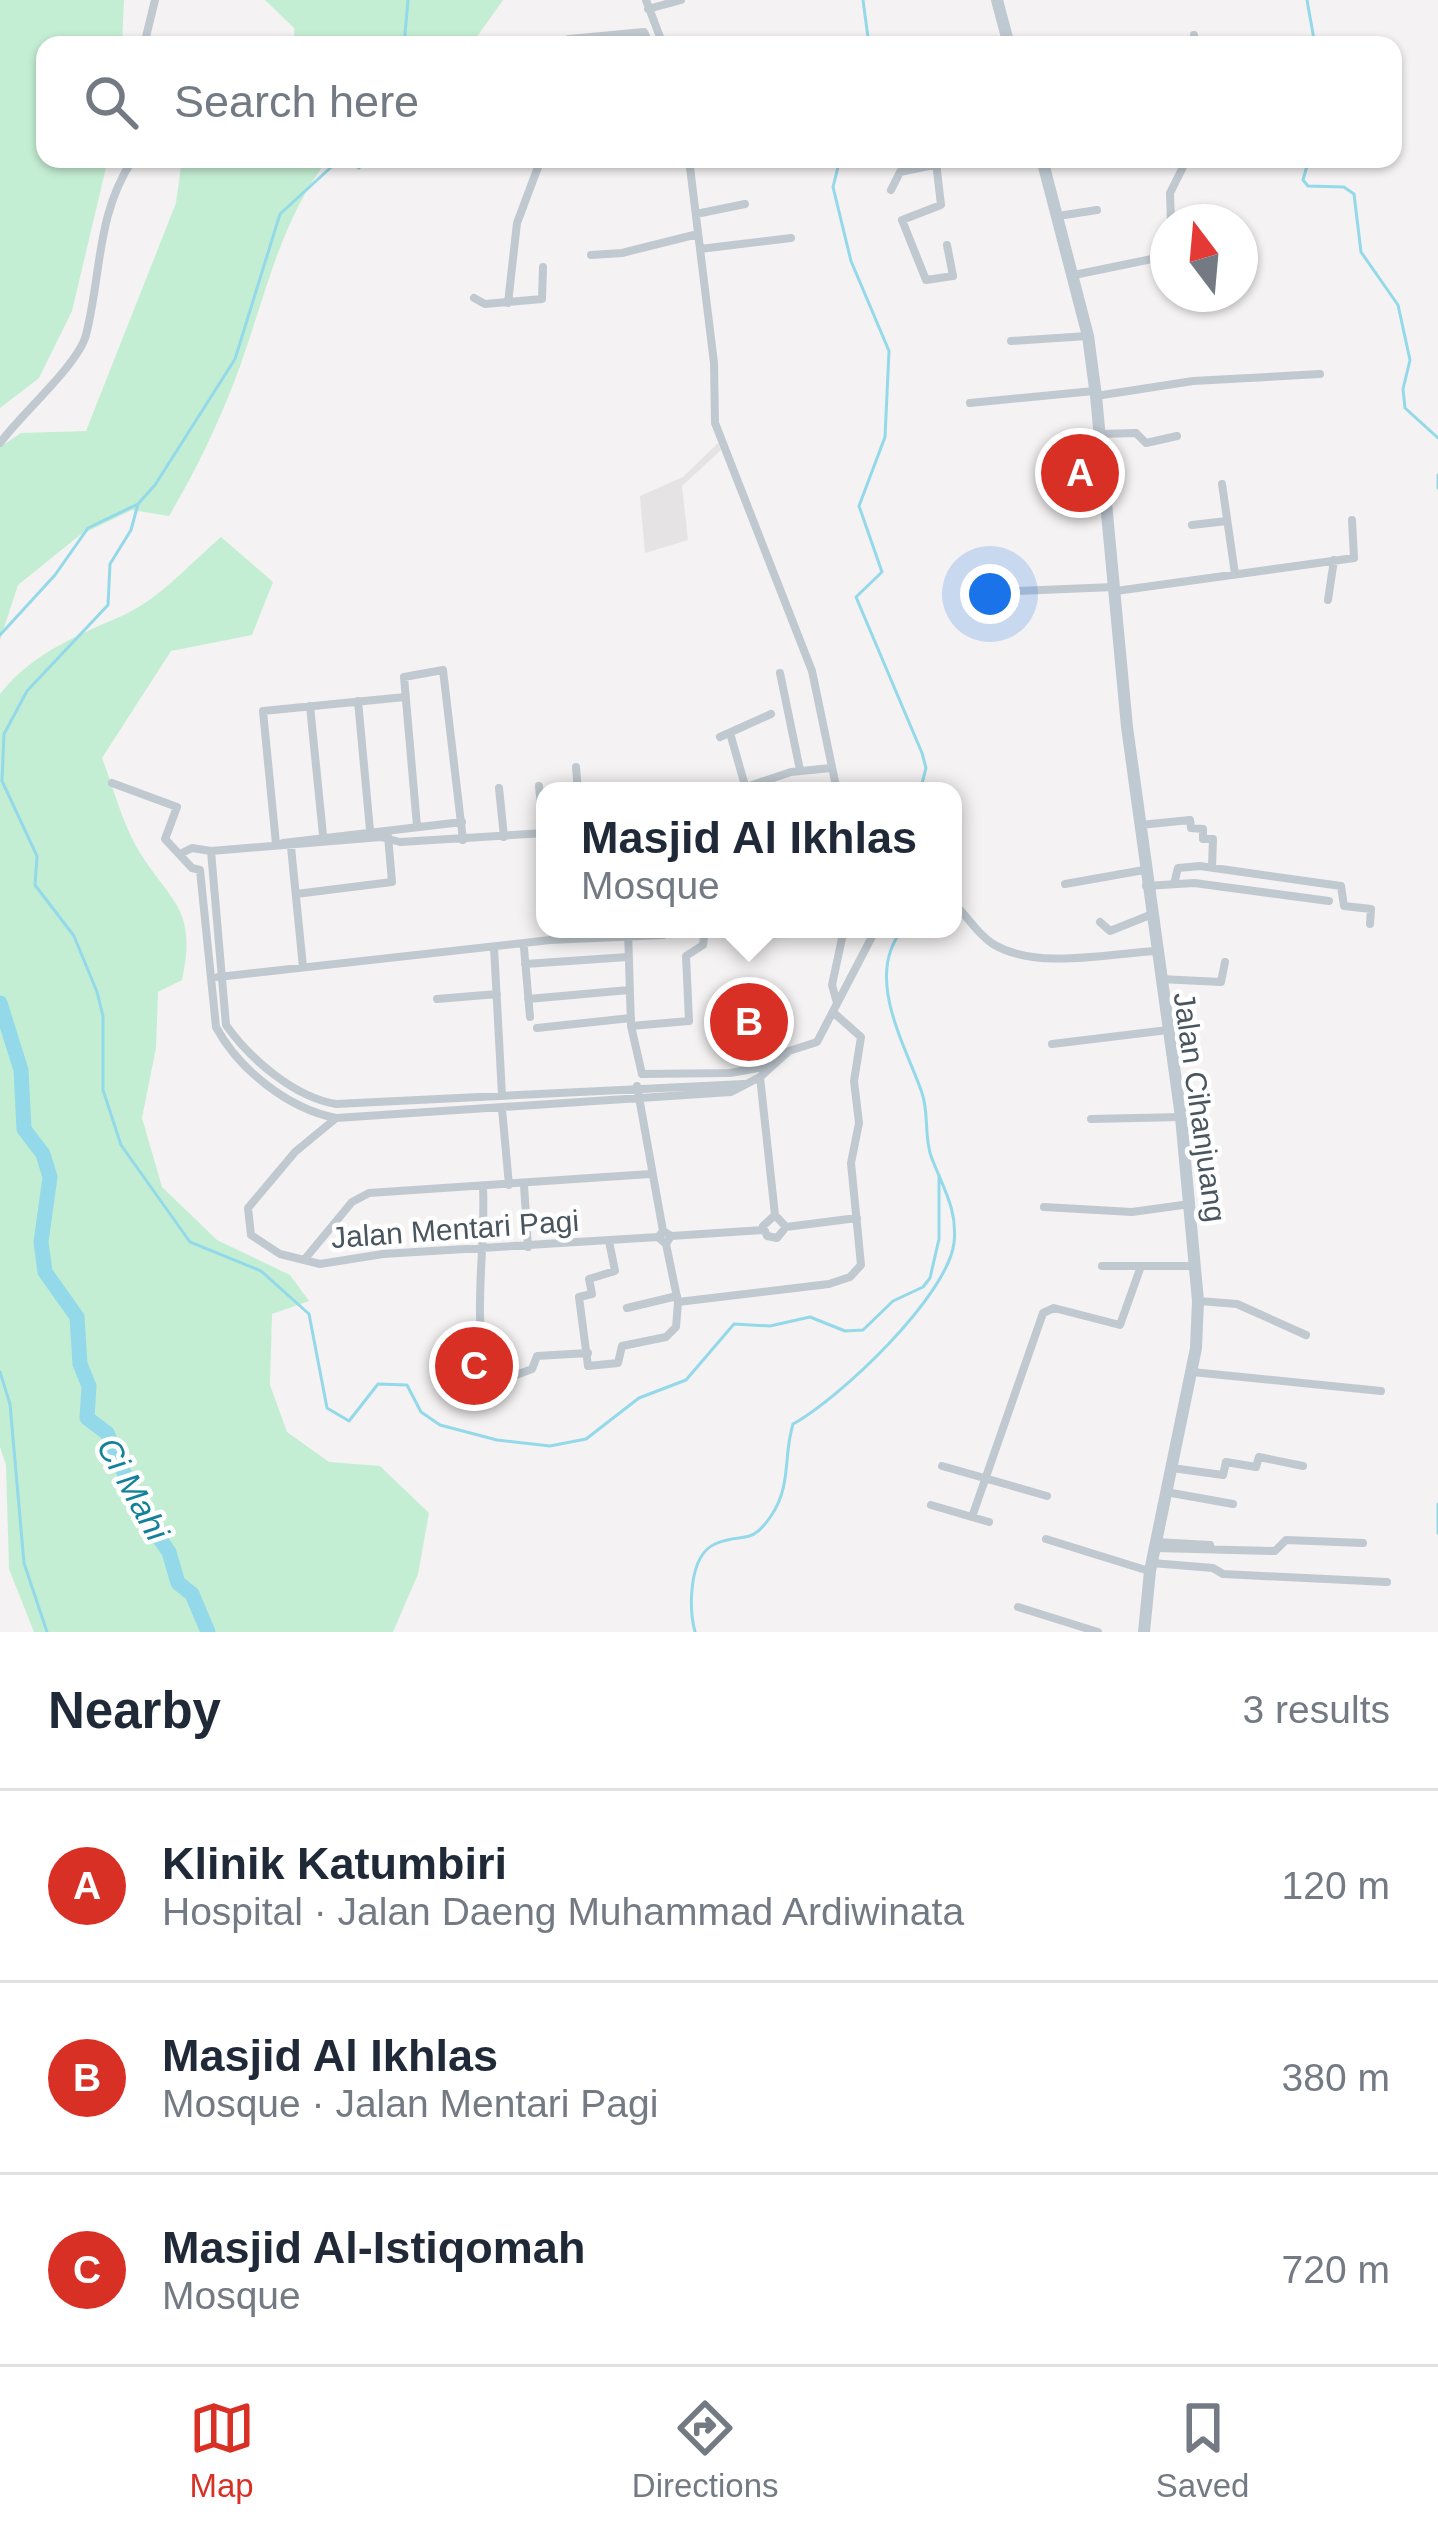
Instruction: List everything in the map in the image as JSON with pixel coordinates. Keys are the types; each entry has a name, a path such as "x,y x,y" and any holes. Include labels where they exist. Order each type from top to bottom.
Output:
{"main road":[{"path":"997,0 1007,36"},
{"name":"Jalan Cihanjuang","path":"1045,168 1074,274 1096,393 1144,870 1181,1117 1198,1301 1191,1372 1153,1556 1144,1632"}],"street":[{"path":"146,36 155,0"},
{"path":"659,36 647,4 681,0"},
{"path":"0,443 85,339 103,253 102,220 112,189 127,168"},
{"path":"508,303 517,223 538,168"},
{"path":"690,168 714,363 715,423 812,671 835,782"},
{"path":"891,190 896,174 916,168"},
{"path":"937,168 941,205 902,220 926,280 953,276 947,245"},
{"path":"1170,204 1182,168"},
{"path":"696,214 745,204"},
{"path":"1058,216 1097,210"},
{"path":"591,255 622,254 698,234"},
{"path":"700,250 791,238"},
{"path":"1074,274 1150,259"},
{"path":"474,298 485,304 542,299 543,267"},
{"path":"1011,341 1088,336"},
{"path":"970,403 1320,374"},
{"path":"1100,434 1136,433 1146,443 1177,436"},
{"path":"1222,484 1234,574"},
{"path":"1017,591 1114,589 1356,557 1352,520"},
{"path":"1192,525 1227,521"},
{"path":"1328,600 1334,560"},
{"path":"417,826 406,674 446,672 464,840"},
{"path":"780,673 800,770"},
{"path":"303,967 296,894 283,845 263,711 405,697"},
{"path":"358,701 370,830"},
{"path":"310,706 322,835"},
{"path":"744,782 725,735 771,714"},
{"path":"576,767 577,782"},
{"path":"767,782 800,770 831,769"},
{"path":"112,783 177,807 165,839 170,848 182,853 462,822"},
{"path":"499,788 504,837"},
{"path":"1139,825 1190,820 1191,828 1203,829 1203,838 1214,839 1212,867"},
{"path":"283,845 370,830 464,840 536,834"},
{"path":"296,894 392,883 388,833"},
{"path":"212,850 205,870 214,977 226,1034 291,1104 336,1118 724,1094 760,1077 789,1051 817,1042 872,938"},
{"path":"182,853 191,868 205,870"},
{"path":"1174,884 1178,868 1212,867 1341,886 1344,906 1371,909 1370,924"},
{"path":"1065,884 1144,870"},
{"path":"1146,886 1174,884 1329,902"},
{"path":"962,912 991,943 1010,951 1081,956 1155,952"},
{"path":"1100,922 1110,931 1150,915"},
{"path":"214,977 576,938"},
{"path":"627,938 637,1066 647,1076 770,1066"},
{"path":"537,1028 689,1021 686,956 703,946 704,938"},
{"path":"627,1308 829,1284 850,1277 861,1265 851,1163 859,1123 854,1081 861,1037 836,1009 832,985 842,938"},
{"path":"494,946 509,1185"},
{"path":"524,948 530,1017"},
{"path":"525,964 628,957"},
{"path":"1158,979 1220,982 1225,962"},
{"path":"528,999 629,990"},
{"path":"436,1000 496,994"},
{"path":"1052,1044 1168,1030"},
{"path":"226,1034 321,1102 746,1084"},
{"path":"760,1077 776,1215 786,1228 857,1218"},
{"path":"609,1241 615,1271 589,1279 592,1294 579,1298 588,1366 618,1363 622,1346 659,1339 676,1327 677,1299 650,1174 638,1086"},
{"path":"1090,1119 1181,1117"},
{"name":"Jalan Mentari Pagi","path":"336,1118 253,1198 247,1227 261,1242 303,1262 763,1230 777,1238 786,1228"},
{"path":"303,1262 361,1196 650,1174"},
{"path":"524,1185 528,1247"},
{"path":"483,1186 486,1250 477,1307 488,1374 511,1377 532,1369 537,1356 588,1354"},
{"path":"1044,1207 1132,1212 1191,1204"},
{"path":"763,1230 766,1219 776,1215"},
{"path":"1102,1266 1195,1266"},
{"path":"972,1517 1045,1309 1120,1325 1140,1268"},
{"path":"1198,1301 1237,1304 1306,1335"},
{"path":"1191,1372 1381,1391"},
{"path":"1171,1468 1223,1474 1226,1462 1256,1467 1259,1457 1304,1466"},
{"path":"943,1466 1047,1496"},
{"path":"1166,1492 1233,1504"},
{"path":"931,1505 989,1522"},
{"path":"1046,1539 1153,1556 1223,1574 1387,1582"},
{"path":"1153,1556 1275,1552 1286,1540 1363,1543"},
{"path":"1153,1556 1210,1545"},
{"path":"1018,1606 1061,1627 1098,1632"}],"shaded area":[{"path":"718,443 721,450 682,486 688,540 645,553 640,496 683,477"}],"green space":[{"path":"0,0 124,0 122,36 36,36 36,168 106,168 72,311 39,378 0,408"},
{"path":"265,0 503,0 477,36 294,36 294,28"},
{"path":"181,168 322,168 289,225 222,412 169,516 132,510 80,535 18,585 0,640 0,447 21,433 86,431 176,203"},
{"path":"221,537 273,582 252,635 171,651 102,758 131,836 177,906 186,935 182,980 158,992 156,1048 142,1118 162,1187 217,1240 290,1275 309,1301 272,1314 270,1385 287,1432 329,1462 380,1466 429,1513 418,1574 393,1632 34,1632 9,1569 6,1465 0,1447 0,694 42,656 152,598"}],"waterway":[{"path":"405,36 408,0"},
{"path":"863,0 868,36"},
{"path":"1307,0 1313,36"},
{"path":"0,635 55,575 88,528 138,504 155,485 235,359 280,214 330,168"},
{"path":"838,168 833,187 851,261 889,351 885,437 859,506 882,572 856,597 922,753 926,768 922,782"},
{"path":"1306,168 1303,180 1308,186 1344,187 1354,194 1361,252 1398,305 1410,360 1403,389 1405,408 1438,438"},
{"path":"1438,475 1438,488"},
{"path":"138,504 131,530 110,564 108,605 27,691 4,734 2,781 37,856 35,885 74,936 97,992 103,1016 103,1090 121,1145 190,1242 261,1271 309,1314 327,1408 349,1421 378,1384 407,1385 421,1412 440,1425 497,1440 550,1446 586,1439 639,1398 686,1380 734,1324 770,1326 810,1317 845,1331 863,1330 893,1301 923,1287 930,1278 939,1239 939,1175"},
{"path":"695,1632 695,1571 706,1550 751,1535 763,1526 782,1493 793,1424 837,1392 888,1344 933,1290 954,1243 951,1208 929,1148 924,1101 891,1011 887,968 898,938"},
{"name":"Ci Mahi","path":"0,1003 21,1070 24,1129 43,1154 50,1177 41,1242 45,1272 77,1317 80,1364 89,1386 87,1418 107,1433 141,1512 169,1552 178,1583 192,1594 208,1632"},
{"path":"0,1372 10,1404 24,1563 47,1632"},
{"path":"1438,1504 1438,1533"}],"place":[{"name":"Klinik Katumbiri","path":"1080,473"},
{"name":"Masjid Al Ikhlas","path":"749,1022"},
{"name":"Masjid Al-Istiqomah","path":"474,1366"}]}
